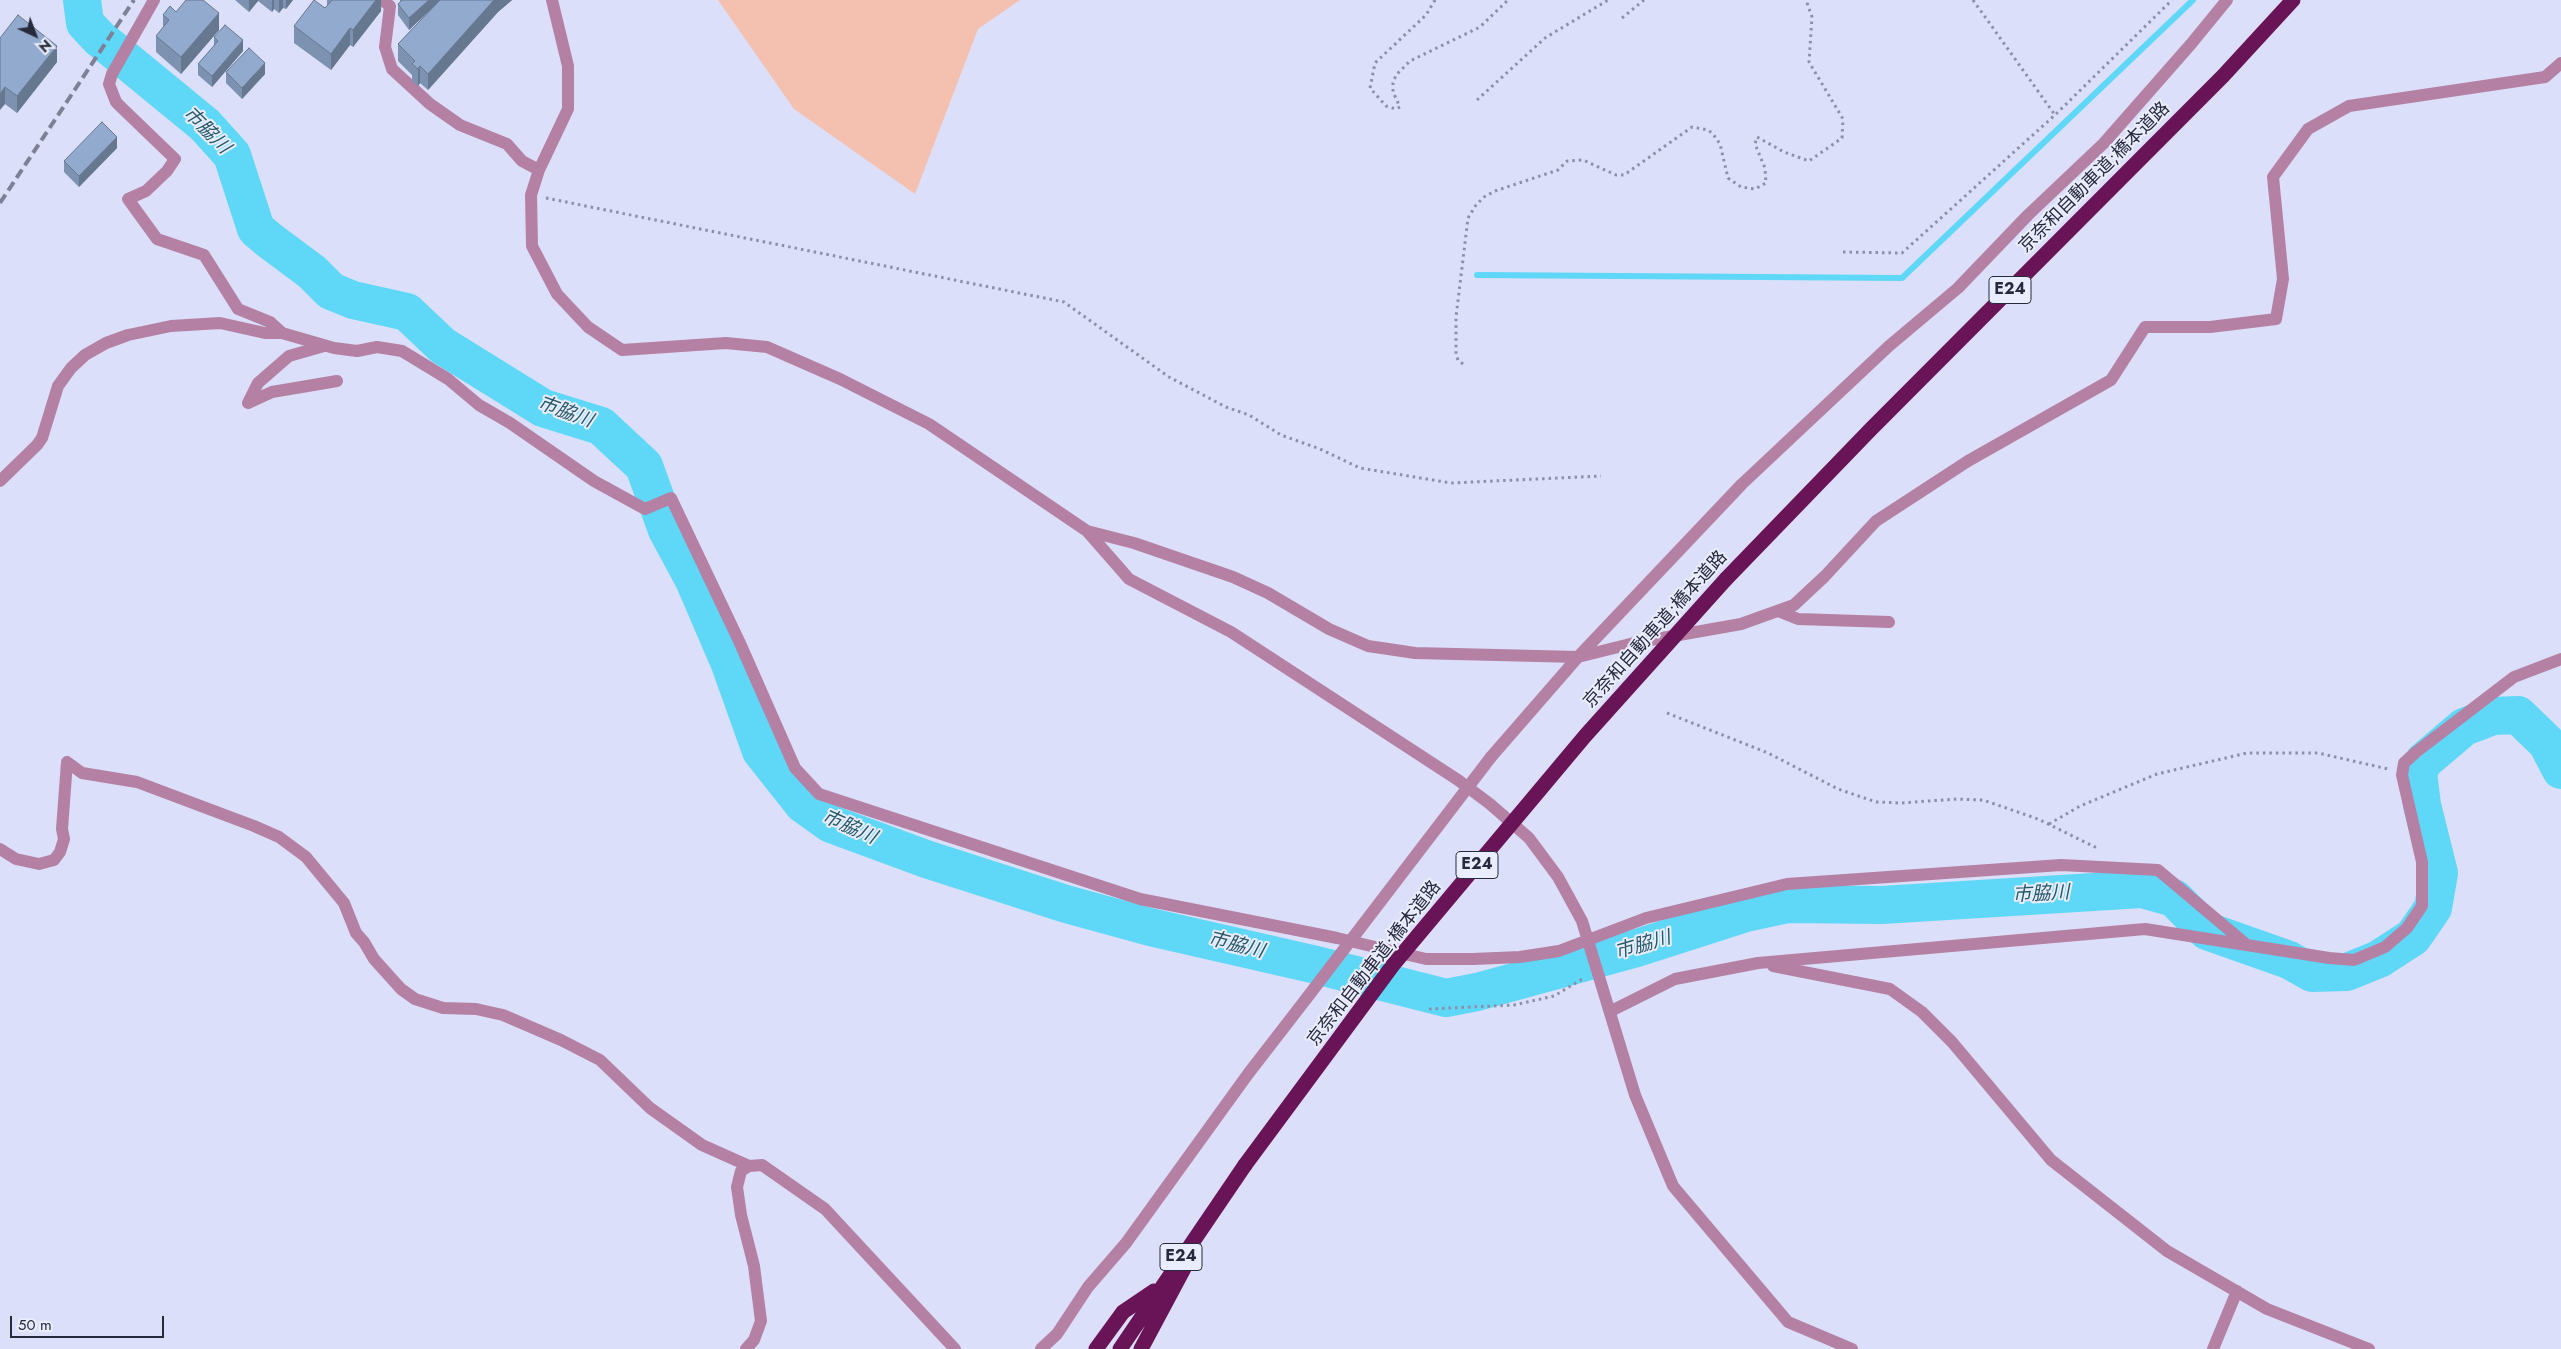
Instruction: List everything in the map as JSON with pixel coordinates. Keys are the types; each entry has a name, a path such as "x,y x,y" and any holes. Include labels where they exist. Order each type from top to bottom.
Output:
{"highway":[{"name":"京奈和自動車道;橋本道路","path":"1120,1349 1245,1165 1393,965 1585,736 1726,579 1871,429 2223,76 2293,0"},
{"path":"1141,1349 1212,1213"},
{"path":"1096,1349 1124,1312 1162,1286"}],"street":[{"path":"154,0 112,74 109,84 116,102 123,110 175,159 167,172 146,191 128,199 158,239 204,255 238,308 270,322 282,333"},
{"path":"382,0 390,6 384,46 392,69 437,109 460,125 507,144 522,161 539,170"},
{"path":"552,0 568,66 568,109 539,170 531,195 532,246 557,294 588,326 622,350 726,343 767,347 840,379 929,424 1087,531 1129,579 1230,632 1458,780 1490,804 1529,838 1558,877 1582,921 1611,1011 1635,1095 1673,1186 1788,1322 1852,1349"},
{"path":"1041,1349 1057,1334 1088,1287 1126,1243 1248,1074 1491,756 1578,657 1769,458 1889,346 1958,288 2028,215 2104,143 2227,0"},
{"path":"1087,531 1151,549 1233,577 1268,593 1329,629 1368,646 1415,654 1578,657 1634,643 1741,624 1794,605 1811,590 1876,521 1968,462 2111,380 2145,327 2210,327 2276,319 2283,279 2273,177 2308,129 2349,106 2545,77 2561,63"},
{"path":"0,481 42,438 58,386 71,368 85,355 106,343 128,335 171,326 220,324 265,333 282,333 324,346 357,351 377,347 402,351 448,379 479,405 510,422 594,481 645,509 671,498 739,641 795,768 819,794 1140,899 1337,938 1426,959 1520,957 1559,950 1646,918 1787,884 2061,865 2158,870 2247,945"},
{"path":"324,346 289,356 258,383 248,403 272,392 337,381"},
{"path":"1778,611 1798,619 1889,622"},
{"path":"1611,1011 1675,979 1758,963 2145,929 2354,960 2384,947 2407,928 2422,906 2422,862 2402,775 2404,763 2514,677 2561,659"},
{"path":"0,849 16,859 39,864 54,860 60,852 64,839 62,829 67,762 82,773 137,782 254,826 279,837 306,857 344,903 356,934 364,942 374,959 401,989 415,999 443,1008 476,1009 503,1016 561,1040 600,1060 650,1108 702,1145 749,1166"},
{"path":"1758,963 1890,989 1922,1012 1952,1042 2051,1160 2167,1251 2267,1309 2369,1349"},
{"path":"746,1349 754,1340 762,1321 756,1273 737,1187 741,1171 749,1166 762,1165 772,1170 825,1209 955,1349"},
{"path":"2213,1349 2237,1291"}],"path":[{"path":"1435,0 1426,15 1376,63 1370,88 1386,106 1396,109 1400,107 1393,92 1393,83 1396,75 1410,61 1480,27 1508,0"},
{"path":"1477,100 1545,38 1608,0"},
{"path":"1622,18 1644,0"},
{"path":"1463,364 1458,360 1456,354 1456,317 1468,218 1476,205 1494,191 1558,170 1567,162 1583,160 1616,175 1624,175 1692,127 1708,130 1713,134 1720,144 1728,178 1741,188 1755,190 1766,183 1765,168 1755,144 1757,137 1784,152 1809,161 1842,138 1843,120 1809,62 1812,17 1806,0"},
{"path":"1973,0 2056,116"},
{"path":"1843,252 1902,253 2056,116 2172,0"},
{"path":"531,195 1064,302 1169,377 1226,407 1248,415 1281,435 1320,449 1360,468 1451,483 1601,476"},
{"path":"1667,713 1768,753 1838,789 1876,802 1901,803 1956,799 1983,800 2049,824 2107,854"},
{"path":"2049,824 2080,806 2157,774 2247,753 2318,752 2396,771"},
{"path":"1429,1009 1514,1006 1554,996 1585,977"}],"shaded area":[{"path":"718,0 1020,0 978,29 915,194 794,109"}],"building":[{"path":"186,0 203,0 219,13 181,57 156,36 169,20 163,15 170,6 176,12"},
{"path":"314,0 325,8 332,0 376,0 353,30 350,28 331,54 294,26"},
{"path":"402,0 429,0 409,18 398,4"},
{"path":"440,0 494,0 428,74 420,66 418,69 412,64 415,61 398,44"},
{"path":"18,15 57,46 17,96 5,87 0,94 0,38"},
{"path":"225,25 243,40 212,76 198,64 218,41 214,37"},
{"path":"249,48 265,63 242,88 226,72"},
{"path":"102,122 117,137 79,176 64,161"}],"waterway":[{"name":"市脇川","path":"82,0 85,23 99,38 205,125 232,155 256,229 269,240 312,272 331,291 353,300 407,312 443,346 543,408 601,426 644,466 667,530 694,580 730,664 761,751 803,804 831,824 926,859 1066,904 1150,927 1312,964 1446,998 1477,992 1637,948 1746,913 1788,904 1882,905 2142,889 2174,898 2207,931 2289,960 2312,973 2347,972 2379,959 2413,937 2433,908 2439,873 2422,805 2418,772 2424,761 2464,727 2493,716 2518,715 2547,743 2561,770"},
{"path":"1477,275 1902,278 2193,0"}],"railway":[{"path":"0,203 134,0"}]}
